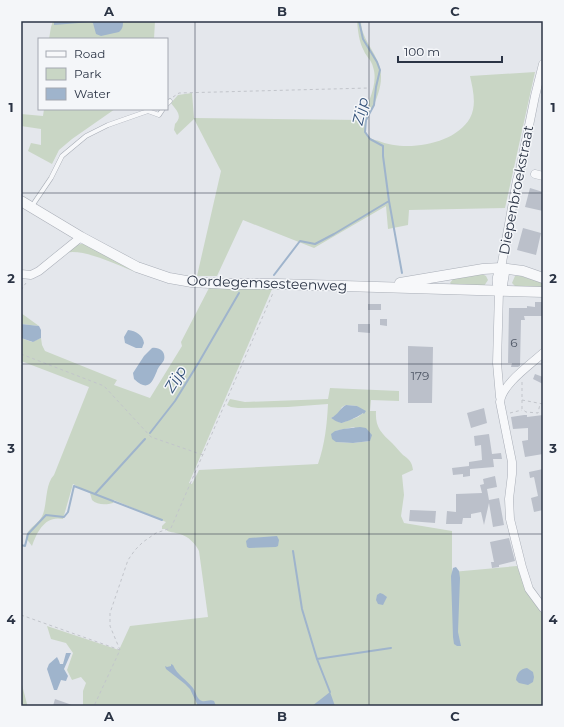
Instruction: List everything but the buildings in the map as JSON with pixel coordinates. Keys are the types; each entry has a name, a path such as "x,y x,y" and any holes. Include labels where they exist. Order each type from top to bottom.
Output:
{"street":[{"name":"Diepenbroekstraat","path":"543,64 517,180 501,268 497,274 496,284 498,291 496,363 502,415 512,462 509,499 510,519 529,589 543,608"},
{"name":"Oordegemsesteenweg","path":"21,201 81,237 137,267 169,278 192,282 229,284 277,284 543,292"},
{"path":"21,274 31,275 39,271 81,237"},
{"name":"Oordegemsesteenweg","path":"367,287 420,280 483,269 501,268 522,271 543,278"},
{"path":"500,397 508,385 543,353"}],"lane":[{"path":"32,207 51,178 62,156 86,136 108,125 148,112 159,115 163,110"}],"path":[{"path":"168,102 179,93 369,88"},
{"path":"94,706 120,650 110,626 110,613 128,560 143,542 156,533 171,528 204,456 277,284"},
{"path":"21,354 104,386 151,437 204,456"},
{"path":"520,375 523,385 523,410"},
{"path":"522,400 543,404"},
{"path":"502,415 523,410 526,412 538,413 540,404"},
{"path":"21,615 120,650"}],"green space":[{"path":"53,21 155,21 154,38 49,38"},
{"path":"357,21 361,21 364,36 378,63 381,78 380,89 365,129 371,139 402,146 429,144 441,140 453,135 463,127 470,118 474,97 470,76 535,72 505,208 409,210 408,225 388,229 386,206 314,248 243,220 217,276 197,276 221,171 194,119 177,135 174,130 179,116 171,103 178,95 192,93 194,118 362,120 375,80 372,65 361,44"},
{"path":"44,110 114,110 59,150 52,164 28,151 31,143 41,145 41,129 21,126 21,114 43,116"},
{"path":"85,244 135,272 90,255 73,252 66,253 77,245"},
{"path":"482,274 486,276 488,280 484,286 450,283 453,279"},
{"path":"518,275 542,283 543,286 541,288 517,288 512,283 515,276"},
{"path":"209,288 272,289 189,483 192,484 199,470 318,464 325,434 328,404 288,407 238,408 227,405 230,399 245,402 328,399 330,388 399,391 399,401 371,400 370,411 376,411 378,426 380,429 402,454 409,459 412,465 413,470 402,475 404,495 401,516 404,523 452,531 452,572 517,566 529,596 543,614 543,706 83,706 83,691 86,683 81,677 72,680 67,670 73,653 66,643 51,639 47,626 119,650 130,626 208,617 199,551 194,543 186,537 162,529 162,526 166,522 114,500 113,503 110,504 96,503 92,500 90,493 73,484 63,519 57,518 47,522 39,530 32,546 26,538 28,532 39,521 43,514 47,490 89,387 21,361 21,338 32,342 41,338 45,351 117,380 114,385 150,398 182,346 181,342","holes":["346,405 357,406 363,413 358,417 341,423 331,418 337,415 342,407","354,427 370,441 353,443 336,442 335,431"]},
{"path":"21,313 39,326 21,324"},
{"path":"21,681 27,704 27,706 21,706"}],"water":[{"path":"54,21 123,22 122,28 119,32 101,36 96,34 93,23 91,22 54,25"},
{"path":"21,324 39,326 41,330 41,338 33,342 21,338"},
{"path":"128,330 134,331 141,336 144,343 142,348 136,348 125,343 124,337"},
{"path":"152,348 158,348 163,352 164,360 151,382 143,385 134,379 133,373 144,356"},
{"path":"346,405 357,406 366,411 364,414 363,413 343,423 331,418"},
{"path":"360,427 366,428 372,435 370,441 353,443 336,442 332,439 331,434 335,431"},
{"path":"277,536 279,540 278,546 276,547 247,547 246,541 249,538"},
{"path":"456,567 459,571 460,578 458,632 461,646 454,644 453,637 451,576 453,568"},
{"path":"380,593 387,597 383,605 378,604 376,600 377,595"},
{"path":"66,653 71,653 64,669 68,676 66,681 61,680 57,690 54,690 47,669 49,664 57,657 60,664 63,664"},
{"path":"171,664 193,688 200,700 214,701 216,706 198,706 190,689 166,669 165,666 171,666"},
{"path":"527,668 533,672 534,677 533,682 528,685 519,683 516,680 519,672 522,669"},
{"path":"330,692 335,706 312,706"}],"waterway":[{"name":"Zijp","path":"359,21 363,39 377,62 380,70 374,105 366,120 365,132 370,139 383,146 389,201 402,273"},
{"name":"Zijp","path":"274,275 300,241 315,244 389,201"},
{"name":"Zijp","path":"150,433 175,401 239,293"},
{"name":"Zijp","path":"95,494 145,439"},
{"path":"21,545 25,546 28,534 46,515 64,517 68,512 74,486 162,520"},
{"path":"293,551 302,609 317,659 330,692"},
{"path":"317,659 391,648"}]}
